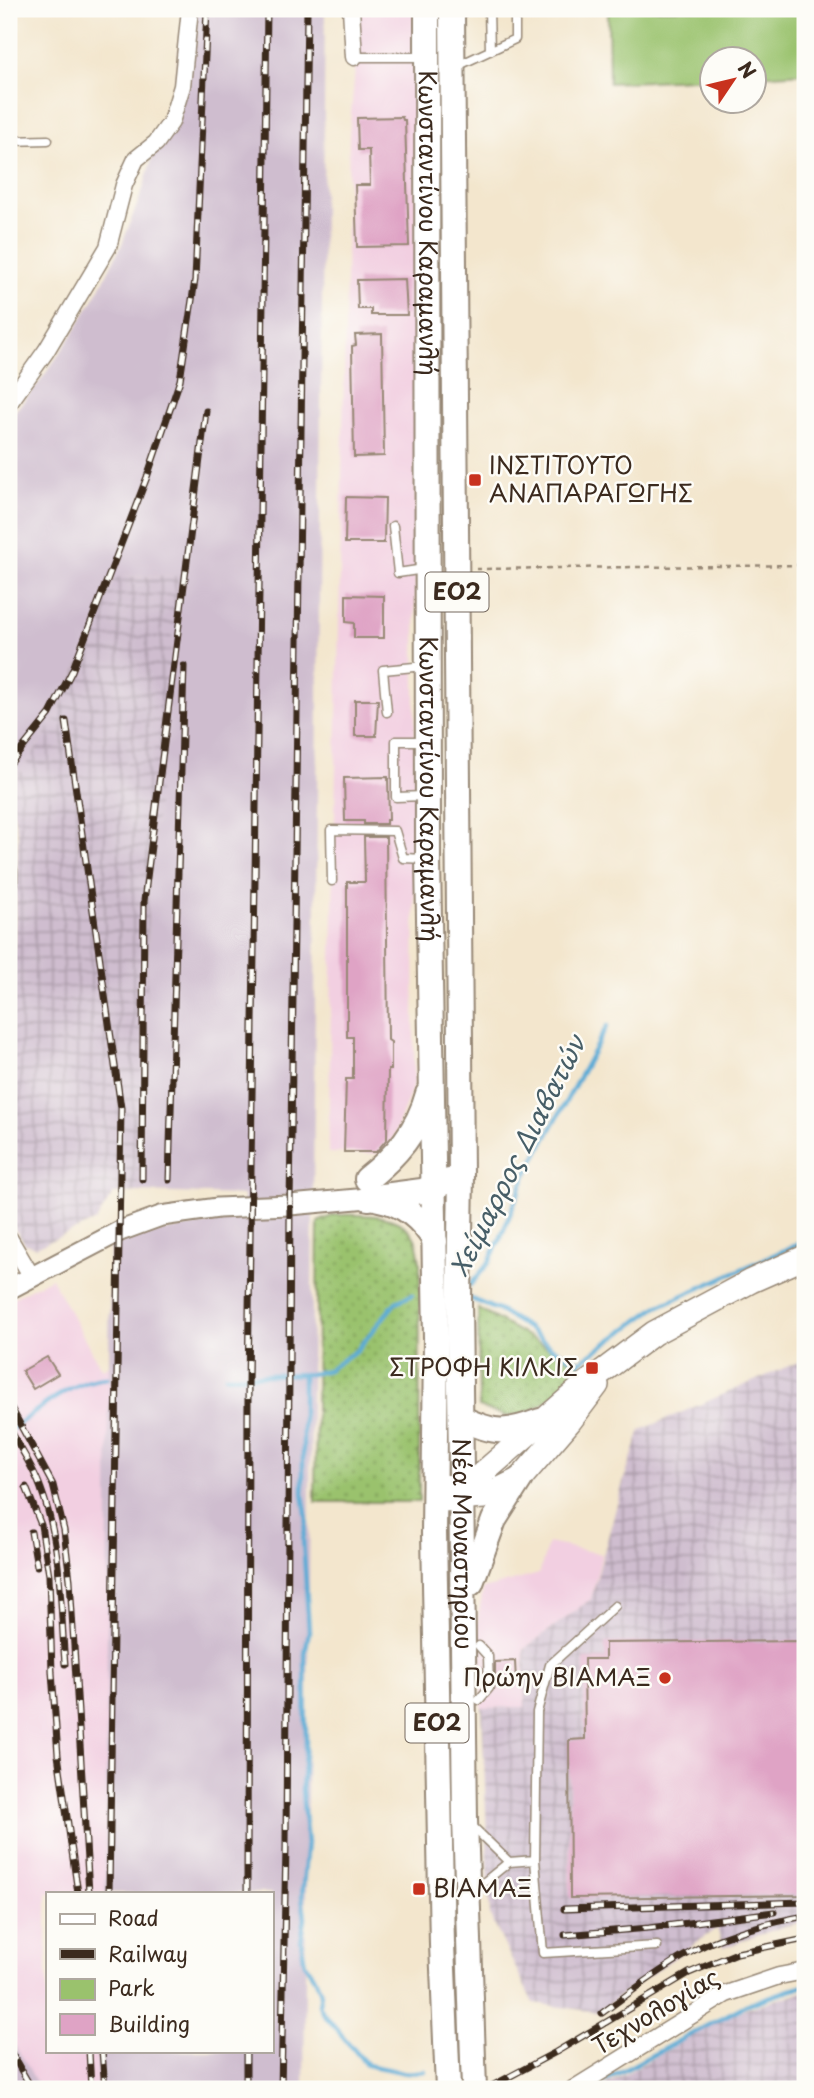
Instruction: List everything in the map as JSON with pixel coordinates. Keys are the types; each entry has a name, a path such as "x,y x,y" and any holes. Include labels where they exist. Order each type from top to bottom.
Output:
{"main road":[{"name":"Κωνσταντίνου Καραμανλή","path":"427,9 428,859 435,1241 435,1494"},
{"name":"Κωνσταντίνου Καραμανλή","path":"452,9 461,1418"},
{"path":"367,1189 405,1142 426,1102 432,1080"},
{"path":"367,1189 434,1175 461,1175"},
{"path":"367,1189 408,1210 423,1224 435,1241"},
{"path":"462,1493 540,1421 654,1333 751,1281 805,1256"},
{"path":"464,1611 490,1529 520,1479 570,1421 608,1367"},
{"path":"461,1418 500,1432 540,1421"},
{"name":"Νέα Μοναστηρίου","path":"461,1418 465,1820 474,2089"},
{"path":"435,1494 490,1495 520,1479"},
{"name":"Νέα Μοναστηρίου","path":"435,1494 439,1841 448,2089"}],"street":[{"path":"9,403 46,351 108,247 124,184 136,159 156,143 171,122 182,86 190,9"},
{"path":"351,9 354,57"},
{"path":"9,870 9,882"},
{"path":"9,1289 120,1231 161,1216 218,1208 316,1203 367,1189"},
{"path":"9,1238 32,1277"},
{"name":"Τεχνολογίας","path":"573,2089 726,1994 805,1970"}],"lane":[{"path":"489,9 490,51"},
{"path":"453,68 515,39 514,9"},
{"path":"354,57 427,57"},
{"path":"9,141 48,140"},
{"path":"393,526 398,573 427,568"},
{"path":"387,712 383,670 428,666"},
{"path":"332,881 331,830 395,831 403,858 428,859"},
{"path":"615,1606 550,1665 537,1712 535,1860 543,1953 657,1946"},
{"path":"478,1700 489,1688 488,1656 479,1646"},
{"path":"465,1820 509,1862"},
{"path":"467,1896 509,1862 535,1860"}],"path":[{"path":"456,564 481,570 805,565"}],"shaded area":[{"path":"184,9 325,9 304,2089 98,2089 96,2052 273,2052 273,1892 105,1892 110,1241 243,1217 243,1195 139,1192 148,900 179,576 115,577 57,716 9,790 9,418 39,383 71,337 122,244 143,189 175,81"},
{"path":"355,9 417,9 414,1083 387,1154 328,1153 349,135 356,59"},
{"path":"180,576 148,900 139,1192 113,1194 96,1221 36,1247 25,1244 12,1225 9,1215 9,1094 18,836 9,790 57,716 115,577"},
{"path":"51,1278 100,1366 103,1369 111,1364 105,1892 46,1892 46,2052 96,2052 98,2089 40,2089 9,2036 9,1300"},
{"name":"Πρώην ΒΙΑΜΑΞ","path":"805,1359 805,1922 784,1926 723,1948 717,1928 597,2012 533,2003 490,1916 482,1708 525,1707 524,1649 591,1599 622,1486 641,1430"},
{"path":"548,1543 602,1554 591,1599 524,1649 525,1707 482,1708 477,1624 483,1589 539,1574"},
{"path":"805,1991 805,2089 598,2089 722,2019 748,2008"},
{"path":"9,2036 26,2064 40,2089 9,2089"}],"green space":[{"path":"608,9 805,9 805,73 768,75 768,46 698,46 698,79 609,83"},
{"path":"334,1215 368,1215 391,1220 402,1224 416,1241 420,1263 419,1502 315,1502 318,1222"},
{"path":"478,1309 582,1366 550,1398 521,1415 507,1416 479,1407"}],"building":[{"path":"402,117 405,120 409,246 357,247 355,185 370,185 369,150 358,150 357,118"},
{"path":"405,279 407,315 371,315 371,309 358,309 357,280"},
{"path":"382,334 384,456 354,457 352,346 356,345 355,335"},
{"path":"346,497 385,498 384,543 345,543"},
{"path":"346,595 384,596 384,638 354,638 354,623 346,622"},
{"path":"355,700 378,700 376,736 355,736"},
{"path":"388,777 389,820 386,820 386,824 345,821 344,778"},
{"path":"364,837 386,837 388,1040 391,1042 387,1139 376,1152 344,1152 346,1079 353,1079 353,1037 347,1037 347,882 365,882"},
{"path":"47,1357 58,1374 33,1389 22,1371"},
{"path":"805,1641 805,1895 570,1898 569,1740 585,1739 584,1659 605,1659 605,1643"},
{"path":"515,1661 516,1682 495,1685 495,1662"}],"waterway":[{"name":"Χείμαρρος Διαβατών","path":"470,1285 488,1264 526,1175 607,1026"},
{"name":"Χείμαρρος Διαβατών","path":"469,1298 500,1311 528,1328 552,1348 580,1362 657,1307 805,1241"},
{"name":"Χείμαρρος Διαβατών","path":"226,1376 311,1374 328,1370 357,1350 396,1302 412,1295"},
{"path":"303,1375 303,1494 307,1520 303,1539 309,1631 305,1654 306,1742 302,1790 307,1843 302,1896 305,1918 301,1941 305,1964 321,1993 319,2005 324,2014 367,2065 407,2073 425,2071"},
{"name":"Χείμαρρος Διαβατών","path":"9,1431 68,1390 80,1384 107,1378"},
{"path":"595,2089 598,2084 746,2005 805,1985"}],"railway":[{"path":"9,765 50,714 72,671 147,477 180,380 195,280 207,9"},
{"path":"247,1892 248,1386 267,9"},
{"path":"281,2089 307,9"},
{"path":"142,1179 144,901 206,411"},
{"path":"169,1180 184,666"},
{"path":"66,721 121,1108 109,1892"},
{"path":"9,1404 53,1485 64,1530 70,1580 89,1892"},
{"path":"9,1427 34,1473 48,1510 57,1553 65,1664"},
{"path":"26,1487 41,1525 49,1575 58,1755 78,1892"},
{"path":"31,1532 37,1566"},
{"path":"564,1909 805,1902"},
{"path":"565,1935 649,1928 774,1912"},
{"path":"602,2013 668,1966 704,1945 747,1930 805,1916"},
{"path":"486,2089 556,2052 689,1973 737,1953 805,1939"},
{"path":"9,2049 32,2089"},
{"path":"89,2052 91,2089"},
{"path":"102,2052 105,2089"},
{"path":"246,2052 246,2089"}],"place":[{"name":"ΙΝΣΤΙΤΟΥΤΟ ΑΝΑΠΑΡΑΓΩΓΗΣ","path":"475,480"},
{"name":"ΣΤΡΟΦΗ ΚΙΛΚΙΣ","path":"592,1368"},
{"name":"Πρώην ΒΙΑΜΑΞ","path":"665,1678"},
{"name":"ΒΙΑΜΑΞ","path":"419,1889"}]}
